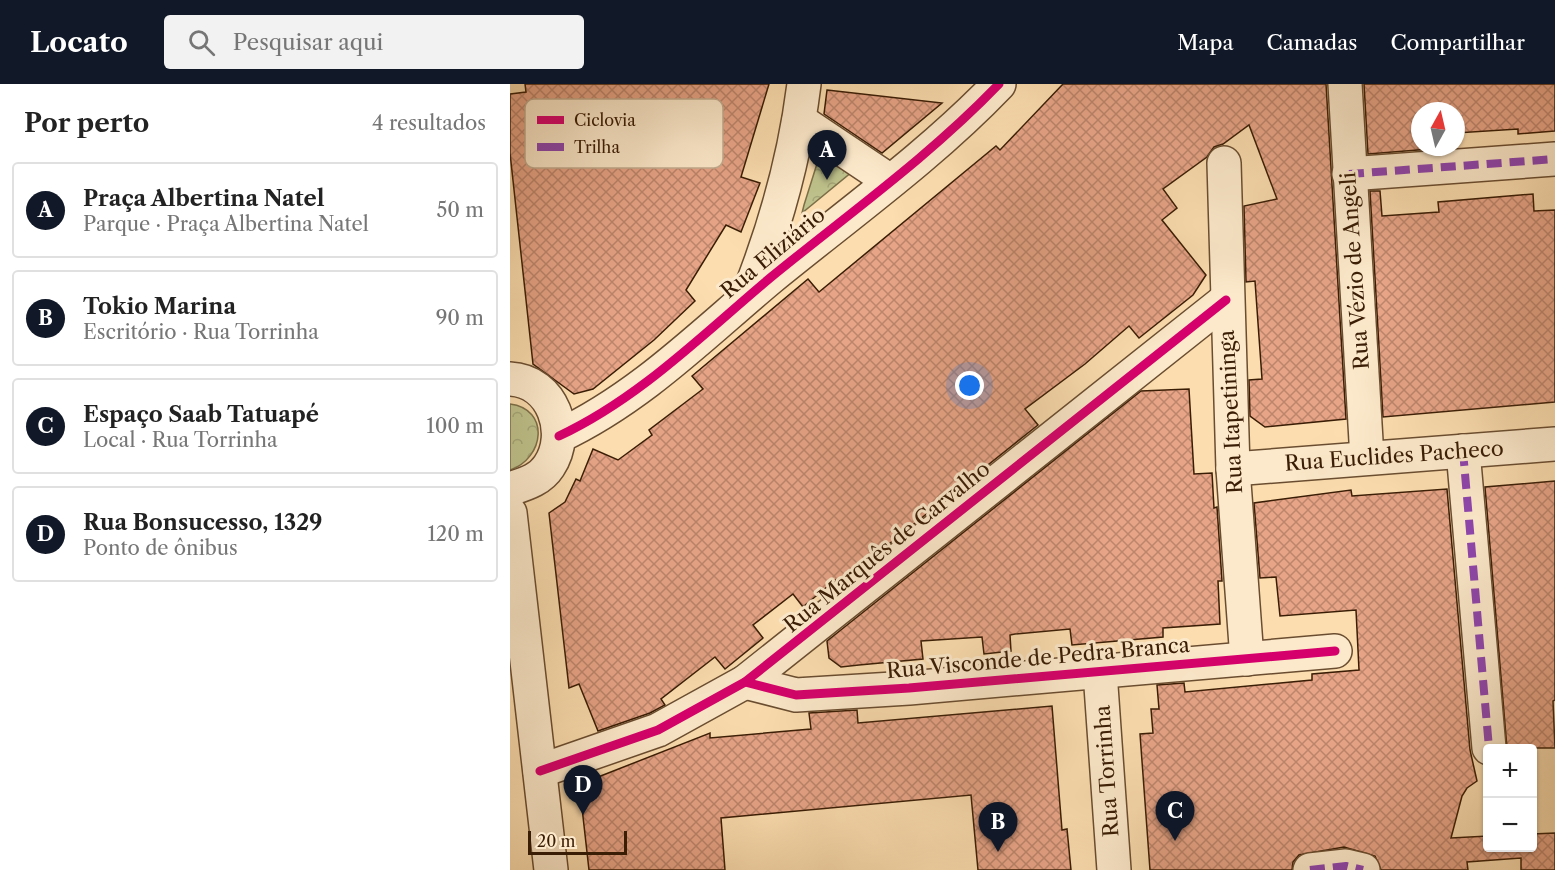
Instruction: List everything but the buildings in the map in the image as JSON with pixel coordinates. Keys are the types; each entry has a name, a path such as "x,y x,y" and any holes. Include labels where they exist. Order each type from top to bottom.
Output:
{"street":[{"path":"747,297 769,243 784,194 804,84"},
{"name":"Rua Eliziário","path":"559,436 600,414 643,384 963,121 999,84"},
{"name":"Rua Vézio de Angeli","path":"1345,84 1367,458"},
{"path":"799,120 890,181"},
{"path":"1349,174 1555,159"},
{"name":"Rua Itapetininga","path":"1224,164 1226,300 1233,469 1247,659"},
{"name":"Rua Marquês de Carvalho","path":"540,771 658,729 746,682 1226,300"},
{"path":"510,379 518,379 538,389 552,406 560,427 558,449 548,468 531,482 510,489"},
{"name":"Rua Euclides Pacheco","path":"1233,469 1555,444"},
{"path":"1463,451 1489,744"},
{"path":"510,513 551,870"},
{"name":"Rua Visconde de Pedra Branca","path":"746,682 796,694 909,688 1335,651"},
{"name":"Rua Torrinha","path":"1100,672 1114,870"},
{"path":"1310,870 1346,866 1363,870"}],"green space":[{"path":"821,151 853,171 802,213 804,205"},
{"path":"510,404 523,408 532,415 537,424 538,434 536,445 530,455 522,464 510,470"}],"marked path":[{"path":"1349,174 1555,159"},
{"path":"1463,451 1489,744"},
{"path":"1310,870 1346,866 1363,870"}],"cycle path":[{"path":"559,436 617,403 670,364 770,278 917,160 999,84"},
{"path":"540,771 658,730 745,682 1226,300"},
{"path":"745,682 796,695 909,688 1335,651"}],"place":[{"name":"Praça Albertina Natel","path":"827,180"},
{"name":"Rua Bonsucesso, 1329","path":"583,815"},
{"name":"Espaço Saab Tatuapé","path":"1175,841"},
{"name":"Tokio Marina","path":"998,852"}]}
